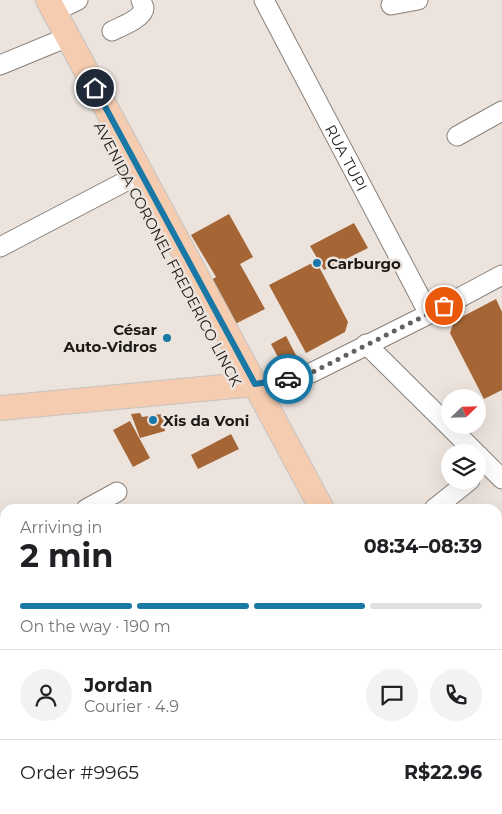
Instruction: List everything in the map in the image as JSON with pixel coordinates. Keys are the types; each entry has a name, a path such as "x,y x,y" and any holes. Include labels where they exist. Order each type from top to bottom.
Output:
{"main road":[{"name":"AVENIDA CORONEL FREDERICO LINCK","path":"31,0 61,40 247,385 303,504"},
{"name":"AVENIDA CORONEL FREDERICO LINCK","path":"51,6 61,40 128,180 247,385 319,504"},
{"path":"0,408 247,385"}],"street":[{"path":"51,6 78,0"},
{"path":"112,31 142,14 144,8 141,0"},
{"name":"RUA TUPI","path":"264,0 429,314"},
{"path":"391,5 418,0"},
{"path":"0,65 61,40"},
{"path":"456,136 502,111"},
{"path":"0,247 128,180"},
{"path":"247,385 278,382 311,373 429,314 502,274"},
{"path":"366,344 462,444"},
{"path":"486,467 502,479"},
{"path":"440,504 459,489"},
{"path":"95,504 117,492"}],"building":[{"path":"229,214 253,257 240,264 265,309 231,326 208,282 216,277 191,235"},
{"path":"354,223 368,248 324,270 310,246"},
{"path":"316,261 348,322 345,332 306,353 269,285"},
{"path":"496,299 502,312 502,390 486,398 486,389 479,389 450,333 454,321"},
{"path":"286,336 301,365 286,372 271,344"},
{"path":"140,413 142,417 162,414 165,431 140,438 131,414"},
{"path":"130,421 150,458 133,467 113,430"},
{"path":"231,434 239,449 198,469 191,455"}],"way so far":[{"path":"288,379 311,373 444,306"}],"place":[{"name":"Carburgo","path":"317,263"},
{"name":"César Auto-Vidros","path":"167,338"},
{"name":"Xis da Voni","path":"153,420"}],"route":[{"path":"95,88 255,384 288,379"}]}
